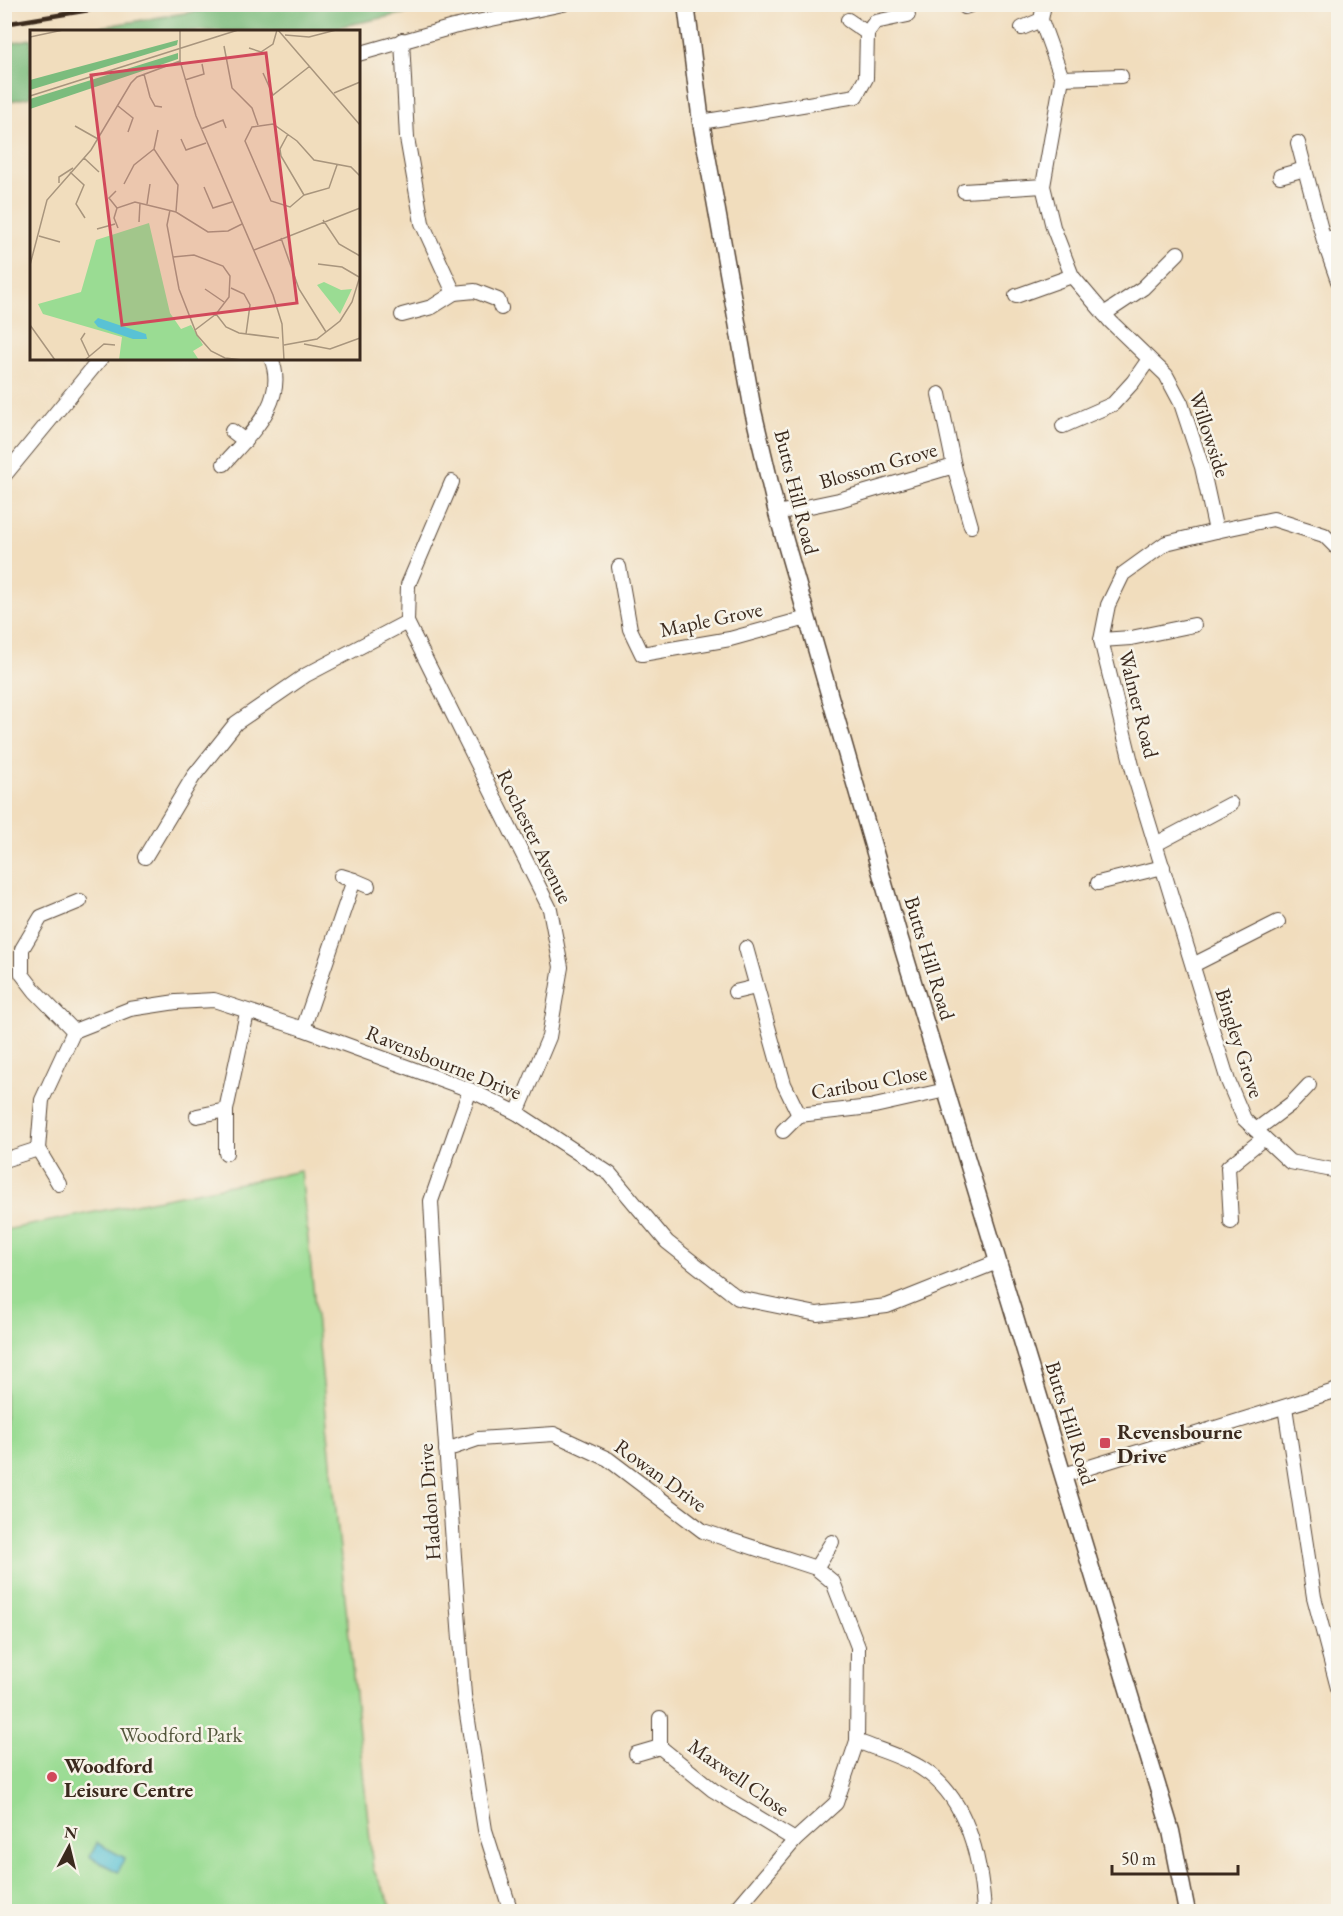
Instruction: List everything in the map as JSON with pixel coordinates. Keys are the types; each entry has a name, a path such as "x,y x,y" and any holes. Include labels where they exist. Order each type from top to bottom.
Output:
{"street":[{"path":"360,53 402,40 563,4"},
{"name":"Butts Hill Road","path":"686,4 701,122 753,411 777,513 946,1090 1171,1831 1187,1911"},
{"path":"1022,28 1041,20 1044,4"},
{"path":"701,122 856,96 866,78 867,33 875,22 908,15"},
{"path":"848,20 867,33"},
{"name":"Willowside","path":"1041,20 1062,78 1043,186 1053,227 1072,276 1104,314 1166,375 1181,403 1202,467 1216,531"},
{"path":"402,40 407,138 422,223 454,293"},
{"path":"1062,78 1121,76"},
{"path":"1298,143 1324,241 1338,281"},
{"path":"1280,176 1305,169"},
{"path":"964,191 1043,186"},
{"path":"1324,241 1338,235"},
{"path":"1104,314 1143,288 1178,253"},
{"path":"1016,297 1072,276"},
{"path":"402,315 432,307 454,293 475,291 498,300 501,308"},
{"path":"1063,426 1113,404 1133,382 1149,359"},
{"path":"4,476 99,360"},
{"path":"224,464 266,417 275,390 271,360"},
{"name":"Blossom Grove","path":"939,394 954,466 971,526"},
{"path":"232,431 245,441"},
{"name":"Blossom Grove","path":"777,513 839,500 954,466"},
{"name":"Rochester Avenue","path":"452,482 445,519 408,585 407,622 550,909 561,967 549,1037 517,1113"},
{"name":"Walmer Road","path":"1136,778 1101,640 1108,605 1123,574 1166,543 1273,519 1324,535 1338,549"},
{"name":"Maple Grove","path":"619,567 630,629 642,654 730,639 807,618"},
{"path":"145,857 193,777 237,723 306,675 407,622"},
{"name":"Walmer Road","path":"1101,640 1131,638 1194,624"},
{"name":"Bingley Grove","path":"1136,778 1228,1081 1244,1119 1290,1162 1338,1171"},
{"path":"1156,844 1231,804"},
{"path":"1098,883 1163,867"},
{"path":"303,1029 347,878 368,886"},
{"path":"59,1184 38,1149 42,1100 74,1032 35,992 22,974 22,949 41,917 80,901"},
{"path":"1193,964 1278,922"},
{"name":"Caribou Close","path":"746,948 784,1084 799,1115"},
{"path":"735,992 756,987"},
{"name":"Ravensbourne Drive","path":"74,1032 130,1009 176,1002 214,1000 247,1013 303,1029 470,1090 517,1113 610,1174 667,1242 738,1298 817,1314 887,1306 998,1262"},
{"path":"226,1153 226,1110 247,1013"},
{"name":"Bingley Grove","path":"1231,1222 1228,1167 1309,1084"},
{"name":"Haddon Drive","path":"470,1090 431,1201 464,1695 485,1830 511,1911"},
{"name":"Caribou Close","path":"783,1131 799,1115 870,1107 946,1090"},
{"path":"197,1116 226,1110"},
{"path":"4,1160 38,1149"},
{"path":"1064,1475 1338,1390"},
{"path":"1285,1407 1314,1596 1338,1688"},
{"name":"Rowan Drive","path":"446,1450 478,1439 554,1434 608,1459 703,1531 816,1568 833,1582 858,1647 857,1741 836,1803 795,1840 734,1911"},
{"path":"816,1568 832,1542"},
{"name":"Maxwell Close","path":"660,1718 660,1747"},
{"path":"857,1741 922,1768 950,1796 974,1842 984,1911"},
{"name":"Maxwell Close","path":"636,1754 660,1747"},
{"name":"Maxwell Close","path":"660,1747 713,1790 795,1840"}],"green space":[{"path":"233,4 445,5 324,30 82,30"},
{"path":"30,39 30,97 5,102 5,44"},
{"name":"Woodford Park","path":"301,1171 373,1869 394,1911 5,1912 5,1230"}],"water":[{"path":"97,1843 125,1858 118,1872 90,1857"}],"railway":[{"path":"4,6 11,4"},
{"path":"4,24 126,4"}],"place":[{"name":"Revensbourne Drive","path":"1105,1443"},
{"name":"Woodford Leisure Centre","path":"52,1777"}]}
